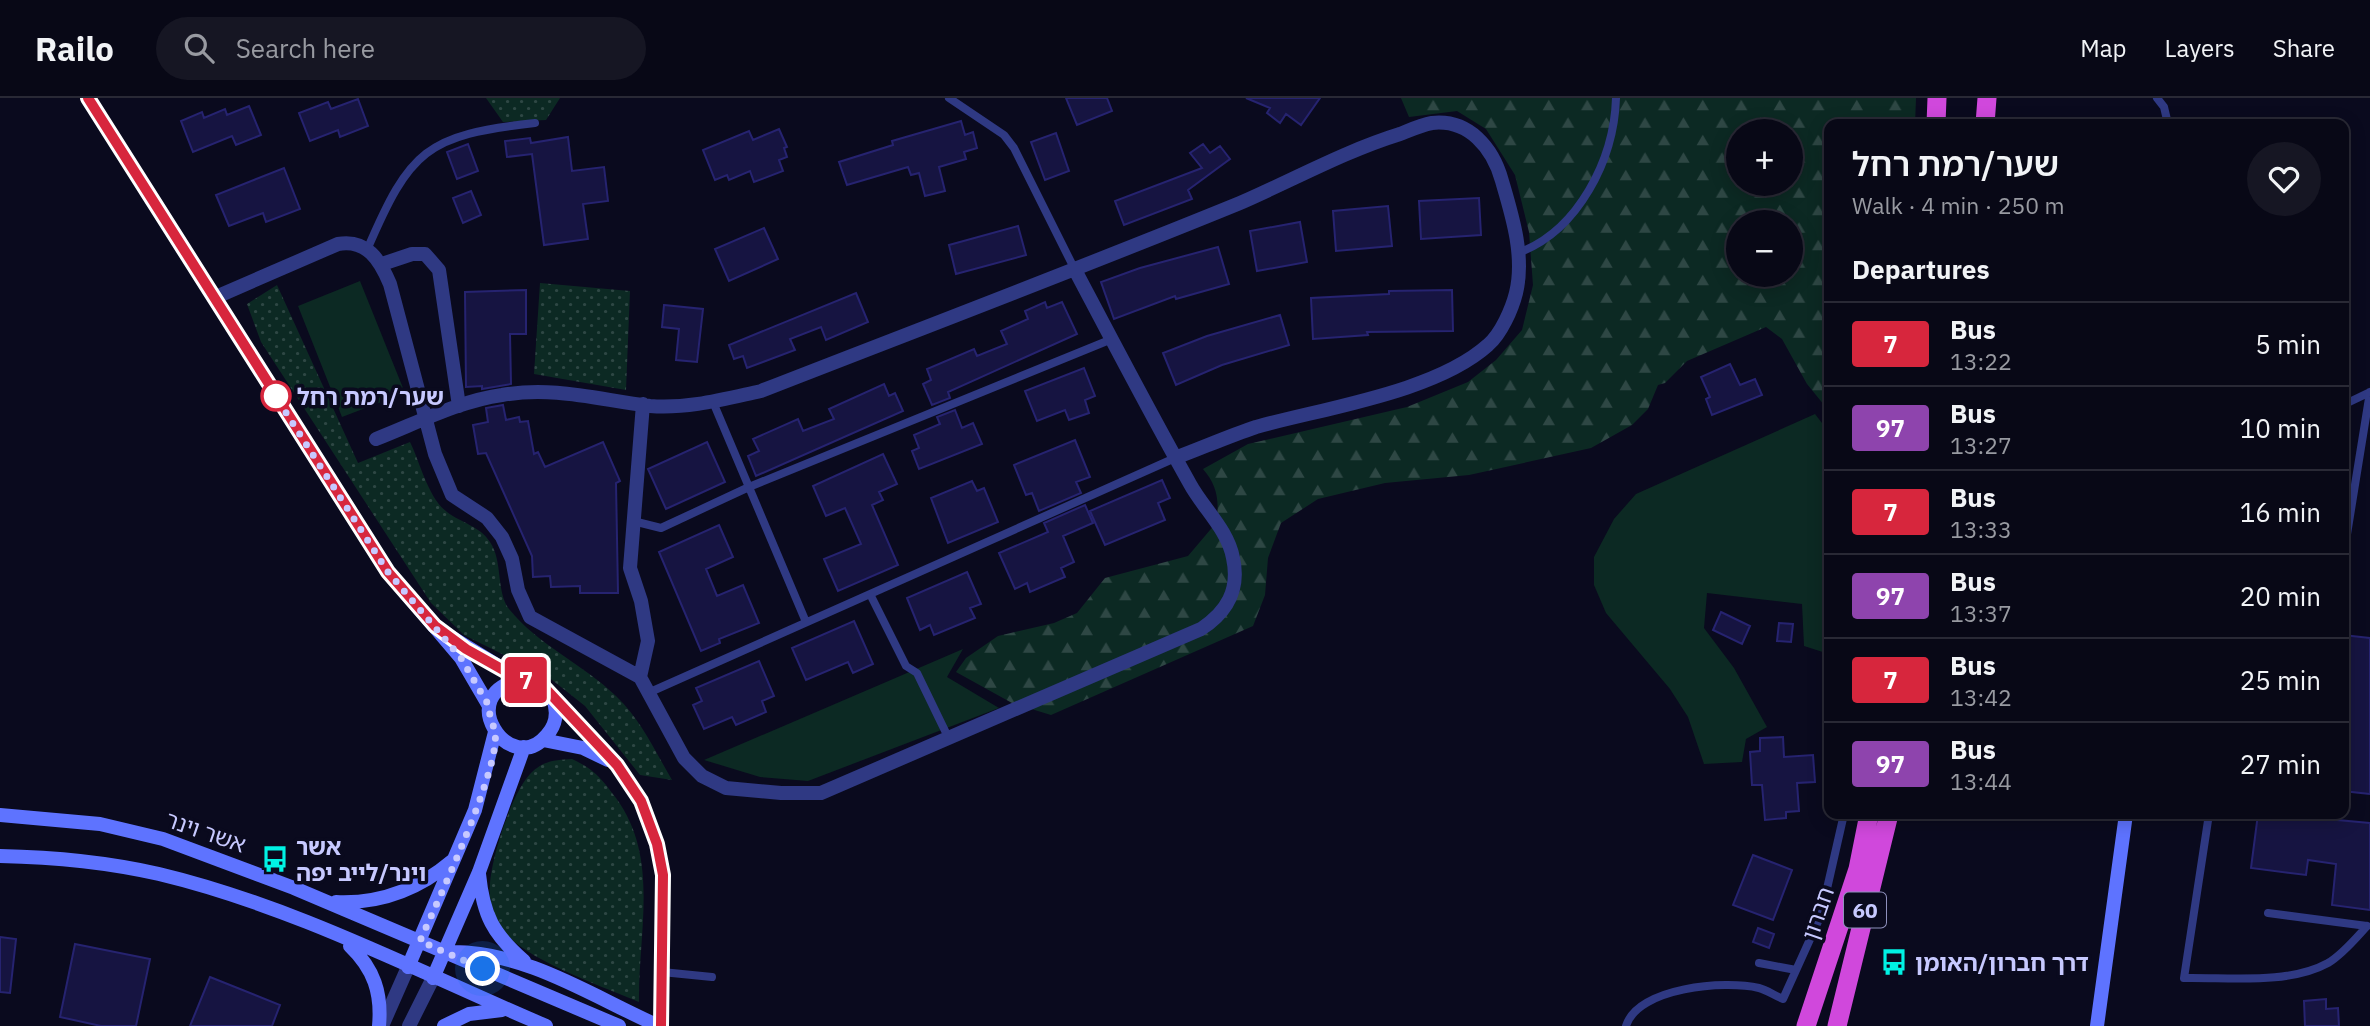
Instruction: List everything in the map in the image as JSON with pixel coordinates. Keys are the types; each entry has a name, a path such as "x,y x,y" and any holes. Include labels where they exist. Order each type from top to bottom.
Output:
{"highway":[{"path":"1936,119 1937,98"},
{"path":"1985,119 1987,98"},
{"name":"חברון","path":"1804,1026 1858,869 1868,819"},
{"name":"חברון","path":"1837,1026 1888,819"},
{"path":"1840,1006 1844,1026"}],"main road":[{"path":"89,98 216,297 298,434 388,572 461,658 489,706"},
{"path":"435,626 466,649 521,680 543,686 617,765 641,801 657,844 663,875 660,1026 531,966 482,953 445,952"},
{"path":"521,680 498,690 489,706 495,732 508,743 524,747 543,740 583,748 617,765"},
{"path":"543,740 554,724 556,714 551,695"},
{"path":"408,967 456,858 483,786 495,732"},
{"path":"433,978 479,872 524,747"},
{"name":"אשר וינר","path":"0,815 100,824 163,839 326,901 619,1026"},
{"path":"2097,1026 2125,819"},
{"path":"0,856 93,862 159,874 232,895 341,938 546,1026"},
{"path":"326,901 352,903 393,895 422,884 456,858"},
{"path":"479,872 483,899 495,932 531,966"},
{"path":"341,938 361,956 374,976 381,1026"},
{"path":"444,1026 470,1014 507,1010"}],"street":[{"path":"376,439 459,406 503,394 589,394 643,404 689,407 761,391 1241,202 1382,140 1432,123 1458,125 1483,142 1494,156 1513,220 1518,253 1517,291 1505,321 1490,344 1453,368 1399,389 1253,428 1175,458"},
{"path":"216,297 338,244 349,242 367,250 382,264 435,454 452,495 487,518 502,537 512,559 518,590 530,617 640,677 684,758 702,776 726,789 821,793 1201,629 1220,617 1230,601 1235,579 1233,557 1227,540 1175,458 1074,268"},
{"path":"382,264 412,254 425,254 439,270 459,406"},
{"path":"640,677 648,641 641,601 630,568 643,404"},
{"path":"381,1026 408,967"},
{"path":"409,1026 433,978"}],"lane":[{"path":"949,98 1004,135 1014,148 1074,268"},
{"path":"1518,253 1550,237 1570,216 1594,180 1609,145 1615,98"},
{"path":"2157,98 2164,107 2167,119"},
{"path":"367,250 404,175 431,149 488,128 535,123"},
{"path":"634,521 661,528 749,487 1112,339"},
{"path":"2349,402 2370,392 2349,522"},
{"path":"713,402 806,622"},
{"path":"648,693 1175,458"},
{"path":"870,594 906,666 917,673 949,739"},
{"path":"1626,1026 1637,1009 1652,999 1685,990 1742,985 1761,988 1783,999 1821,915 1843,819"},
{"path":"2208,819 2184,978 2275,976 2301,972 2328,963 2367,926 2268,913"},
{"path":"1759,963 1796,971"},
{"path":"662,979 712,976"}],"green space":[{"path":"486,98 560,98 546,120 503,122"},
{"path":"1401,98 1916,98 1915,119 1824,119 1824,405 1807,384 1782,339 1766,327 1687,361 1665,383 1658,385 1648,409 1632,425 1591,448 1469,475 1385,483 1318,499 1281,523 1268,558 1265,595 1253,626 1051,715 1012,703 956,672 966,658 998,636 1054,623 1077,613 1105,578 1188,556 1216,523 1216,494 1212,481 1203,469 1248,444 1407,407 1468,382 1496,360 1522,330 1533,285 1529,232 1515,175 1486,129 1457,111 1409,117"},
{"path":"360,281 405,393 342,417 298,306"},
{"path":"540,283 630,291 626,390 534,374"},
{"path":"277,285 358,463 410,442 440,506 481,532 490,542 497,558 502,594 509,609 533,633 603,685 625,705 647,736 672,780 640,775 585,706 537,668 464,635 431,603 261,342 247,304"},
{"path":"1815,414 1824,426 1824,652 1804,646 1802,604 1707,593 1704,628 1734,668 1767,727 1746,739 1742,762 1704,764 1688,717 1670,689 1606,613 1594,585 1594,557 1614,519 1636,494"},
{"path":"963,649 947,677 999,708 808,781 760,777 704,760"},
{"path":"572,759 592,771 611,791 630,821 638,845 644,896 639,1002 565,971 528,951 503,930 492,908 491,873 505,822 520,788 528,776 541,765"}],"building":[{"path":"1066,98 1107,98 1112,111 1077,125"},
{"path":"1246,98 1320,98 1301,125 1286,114 1280,123 1267,113 1270,108"},
{"path":"358,99 368,126 340,137 338,130 310,141 299,113 328,102 331,109"},
{"path":"249,106 261,135 236,145 232,136 193,152 181,121 202,112 204,118 225,109 227,115"},
{"path":"961,121 965,135 973,132 977,148 964,152 966,159 939,167 945,191 925,196 919,173 911,175 908,167 847,185 839,162 893,145 892,141"},
{"path":"779,129 787,147 784,148 787,157 779,160 783,171 754,182 750,171 729,180 727,175 715,180 703,150 749,131 753,140"},
{"path":"1056,133 1069,171 1045,180 1031,142"},
{"path":"568,137 572,171 604,167 608,201 583,204 588,239 544,245 532,154 507,157 505,141 530,138 531,143"},
{"path":"468,144 478,171 457,179 447,152"},
{"path":"1203,144 1210,153 1220,146 1230,159 1188,190 1192,199 1124,225 1115,201 1202,168 1190,153"},
{"path":"284,168 300,209 266,222 263,213 229,226 216,195"},
{"path":"471,191 481,215 463,223 453,198"},
{"path":"1479,198 1481,235 1421,239 1419,201"},
{"path":"1388,206 1392,246 1336,251 1333,211"},
{"path":"1300,222 1307,262 1257,271 1250,231"},
{"path":"1018,226 1026,255 956,274 949,245"},
{"path":"764,228 778,259 729,281 715,249"},
{"path":"1218,247 1229,284 1176,299 1175,296 1114,319 1101,282 1140,268"},
{"path":"526,290 526,334 510,334 511,384 482,389 482,386 466,387 465,292"},
{"path":"1452,290 1453,331 1367,332 1368,335 1313,339 1311,298 1389,294 1389,291"},
{"path":"856,293 868,322 826,340 821,327 790,339 795,350 747,368 743,356 734,359 729,345"},
{"path":"1045,302 1047,308 1062,302 1077,334 948,392 950,398 932,405 923,384 931,380 927,369 974,349 977,356 1007,344 1001,331 1028,319 1025,311"},
{"path":"664,305 703,309 697,362 676,360 679,329 662,327"},
{"path":"1280,315 1289,345 1222,365 1176,385 1163,353 1207,336"},
{"path":"1730,364 1740,385 1755,379 1762,395 1712,415 1706,399 1710,397 1701,377"},
{"path":"1084,368 1095,396 1085,400 1089,413 1069,420 1065,410 1037,421 1025,391"},
{"path":"884,384 889,396 895,393 903,411 756,476 748,456 759,451 753,439 798,419 803,431 834,419 829,409"},
{"path":"503,405 506,420 519,417 520,422 528,421 534,454 538,452 545,467 603,442 620,481 616,483 618,593 580,593 580,586 551,587 550,576 533,577 532,556 486,453 478,454 473,425 488,422 486,408"},
{"path":"955,410 962,428 973,423 982,444 919,469 912,451 919,448 914,435 940,424 937,417"},
{"path":"1075,440 1090,477 1076,482 1081,493 1039,511 1032,493 1026,495 1014,465"},
{"path":"707,442 725,482 666,509 648,469"},
{"path":"883,454 897,484 879,492 883,500 872,505 898,565 838,591 824,559 861,544 845,508 826,516 813,486"},
{"path":"1162,480 1170,498 1158,503 1165,520 1105,545 1090,511"},
{"path":"972,481 977,491 984,488 998,522 948,543 931,498"},
{"path":"1085,505 1093,523 1063,536 1074,562 1061,568 1065,577 1030,592 1027,583 1015,589 999,553 1048,532 1044,523"},
{"path":"719,525 733,557 706,569 717,596 743,585 759,623 719,639 720,643 701,651 659,552"},
{"path":"967,572 981,604 970,608 975,618 934,635 930,625 920,630 907,598"},
{"path":"1721,612 1750,626 1742,644 1713,630"},
{"path":"854,621 873,664 853,673 848,662 806,680 792,648"},
{"path":"1779,623 1793,624 1791,642 1777,641"},
{"path":"2349,636 2370,638 2370,794 2349,792"},
{"path":"759,661 774,696 762,701 766,712 736,725 732,717 704,729 693,705 702,701 696,688"},
{"path":"1783,737 1784,757 1813,755 1815,782 1797,783 1799,811 1786,812 1786,818 1765,820 1762,785 1752,785 1750,752 1760,751 1760,738"},
{"path":"2257,819 2327,819 2370,823 2370,910 2332,905 2336,864 2308,860 2306,875 2251,868"},
{"path":"1753,855 1792,870 1773,920 1733,905"},
{"path":"1758,928 1774,934 1769,948 1753,942"},
{"path":"0,937 16,939 10,993 0,992"},
{"path":"75,944 150,959 136,1026 101,1026 60,1017"},
{"path":"210,977 280,1005 272,1026 190,1026"},
{"path":"2326,999 2326,1009 2338,1008 2339,1026 2305,1026 2304,1001"}],"bus line":[{"name":"7","path":"88,98 216,297 298,434 388,572 435,626 466,649 521,680 533,681 543,686 630,782 650,821 663,875 661,1026"}],"place":[{"name":"שער/רמת רחל","path":"276,396"},
{"name":"אשר וינר/לייב יפה","path":"275,859"},
{"name":"דרך חברון/האומן","path":"1894,962"}],"route":[{"path":"276,396 274,394 388,572 461,658 489,706 495,732 491,758 475,810 420,941 483,969"}]}
